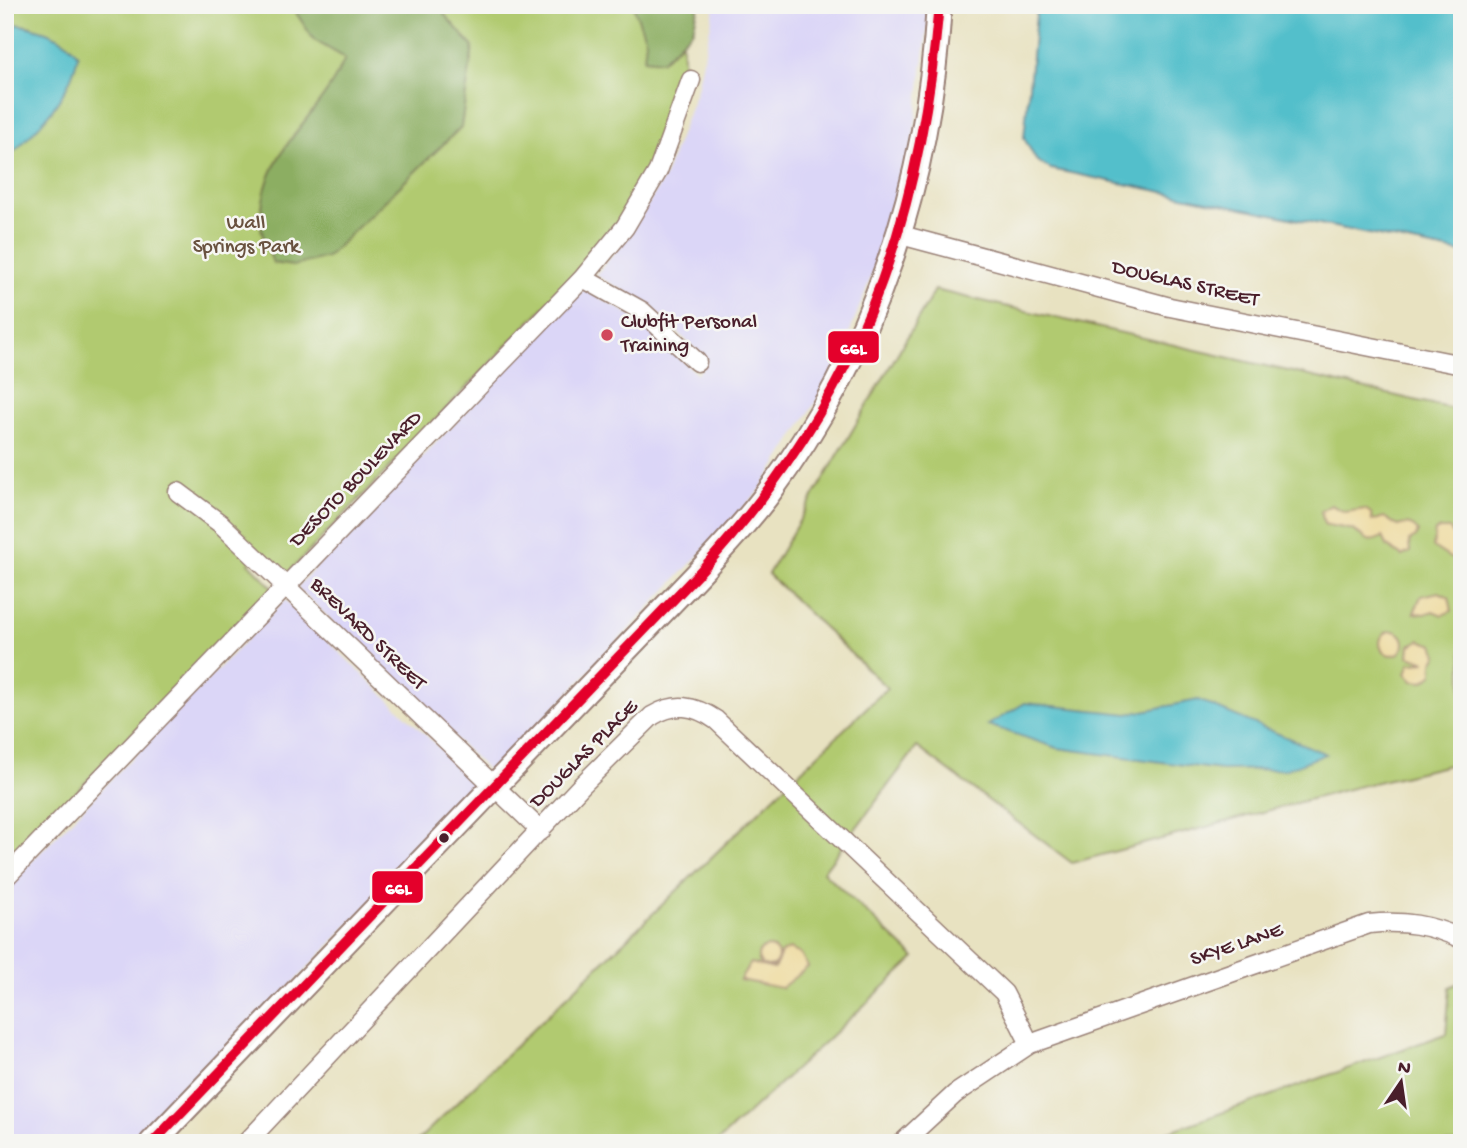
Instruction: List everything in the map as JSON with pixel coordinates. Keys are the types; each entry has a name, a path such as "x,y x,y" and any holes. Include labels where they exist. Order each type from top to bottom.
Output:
{"main road":[{"path":"152,1143 697,575 766,496 798,450 841,377 901,235 930,106 939,5"}],"street":[{"name":"DESOTO BOULEVARD","path":"5,878 583,278 625,227 658,172 691,79"},
{"name":"DOUGLAS STREET","path":"901,235 1170,307 1462,365"},
{"path":"583,278 642,311 697,362"},
{"name":"BREVARD STREET","path":"178,492 221,523 285,588 541,831"},
{"name":"DOUGLAS PLACE","path":"246,1143 581,786 652,716 664,709 683,706 700,709 716,720 1004,993 1030,1044"},
{"name":"SKYE LANE","path":"1030,1044 1369,924 1398,920 1438,928 1462,939"},
{"path":"902,1143 955,1094 1030,1044"}],"shaded area":[{"path":"715,5 887,5 930,9 908,181 834,373 760,490 492,774 297,587 584,289 638,319 697,374 708,361 648,304 596,275 631,233 665,176 697,89"},
{"path":"285,600 480,787 141,1143 5,1143 5,889"}],"green space":[{"name":"Wall Springs Park","path":"5,5 658,5 662,61 682,42 684,73 666,134 651,168 619,222 577,273 285,576 261,552 249,563 273,588 5,866 5,160 54,108 75,67 32,27 5,22"},
{"path":"291,5 445,5 444,14 473,47 461,127 327,257 293,266 273,263 261,227 264,196 281,153 322,99 345,58 314,40"},
{"path":"633,5 699,5 693,30 662,61 644,59 646,40"},
{"path":"935,290 1462,411 1462,762 1356,787 1072,863 917,747 823,872 915,958 716,1143 415,1143 887,688 768,574"},
{"path":"1462,981 1462,1143 1136,1143 1446,1034 1450,987"}],"sand":[{"path":"1331,505 1345,512 1365,509 1371,513 1372,521 1384,517 1398,526 1413,526 1418,531 1416,537 1409,541 1410,552 1402,556 1386,545 1382,537 1373,541 1352,530 1324,524 1321,511"},
{"path":"1450,529 1456,540 1462,540 1462,559 1450,558 1433,547 1435,531"},
{"path":"1439,592 1449,597 1452,611 1442,615 1433,611 1425,614 1414,613 1421,596"},
{"path":"1392,631 1400,635 1404,643 1400,651 1392,655 1384,651 1380,643 1384,635"},
{"path":"1420,640 1434,645 1438,655 1433,662 1433,674 1423,682 1413,681 1406,673 1410,663 1426,662 1409,656 1410,645"},
{"path":"768,947 775,950 778,957 775,964 768,967 761,964 758,957 761,950"},
{"path":"789,949 801,954 808,967 781,988 740,980 751,963 774,969 781,953"}],"water":[{"path":"1037,5 1462,5 1462,253 1051,169 1036,160 1024,138"},
{"path":"5,22 55,36 72,47 78,55 67,86 50,113 5,160"},
{"path":"1198,700 1326,754 1287,769 1221,770 1057,748 988,725 1025,703 1128,714"}],"transit line":[{"name":"66L","path":"152,1143 697,575 752,511 799,446 838,380 870,312 895,241 915,167 929,89 939,5"}],"place":[{"name":"Clubfit Personal Training","path":"607,335"}]}
